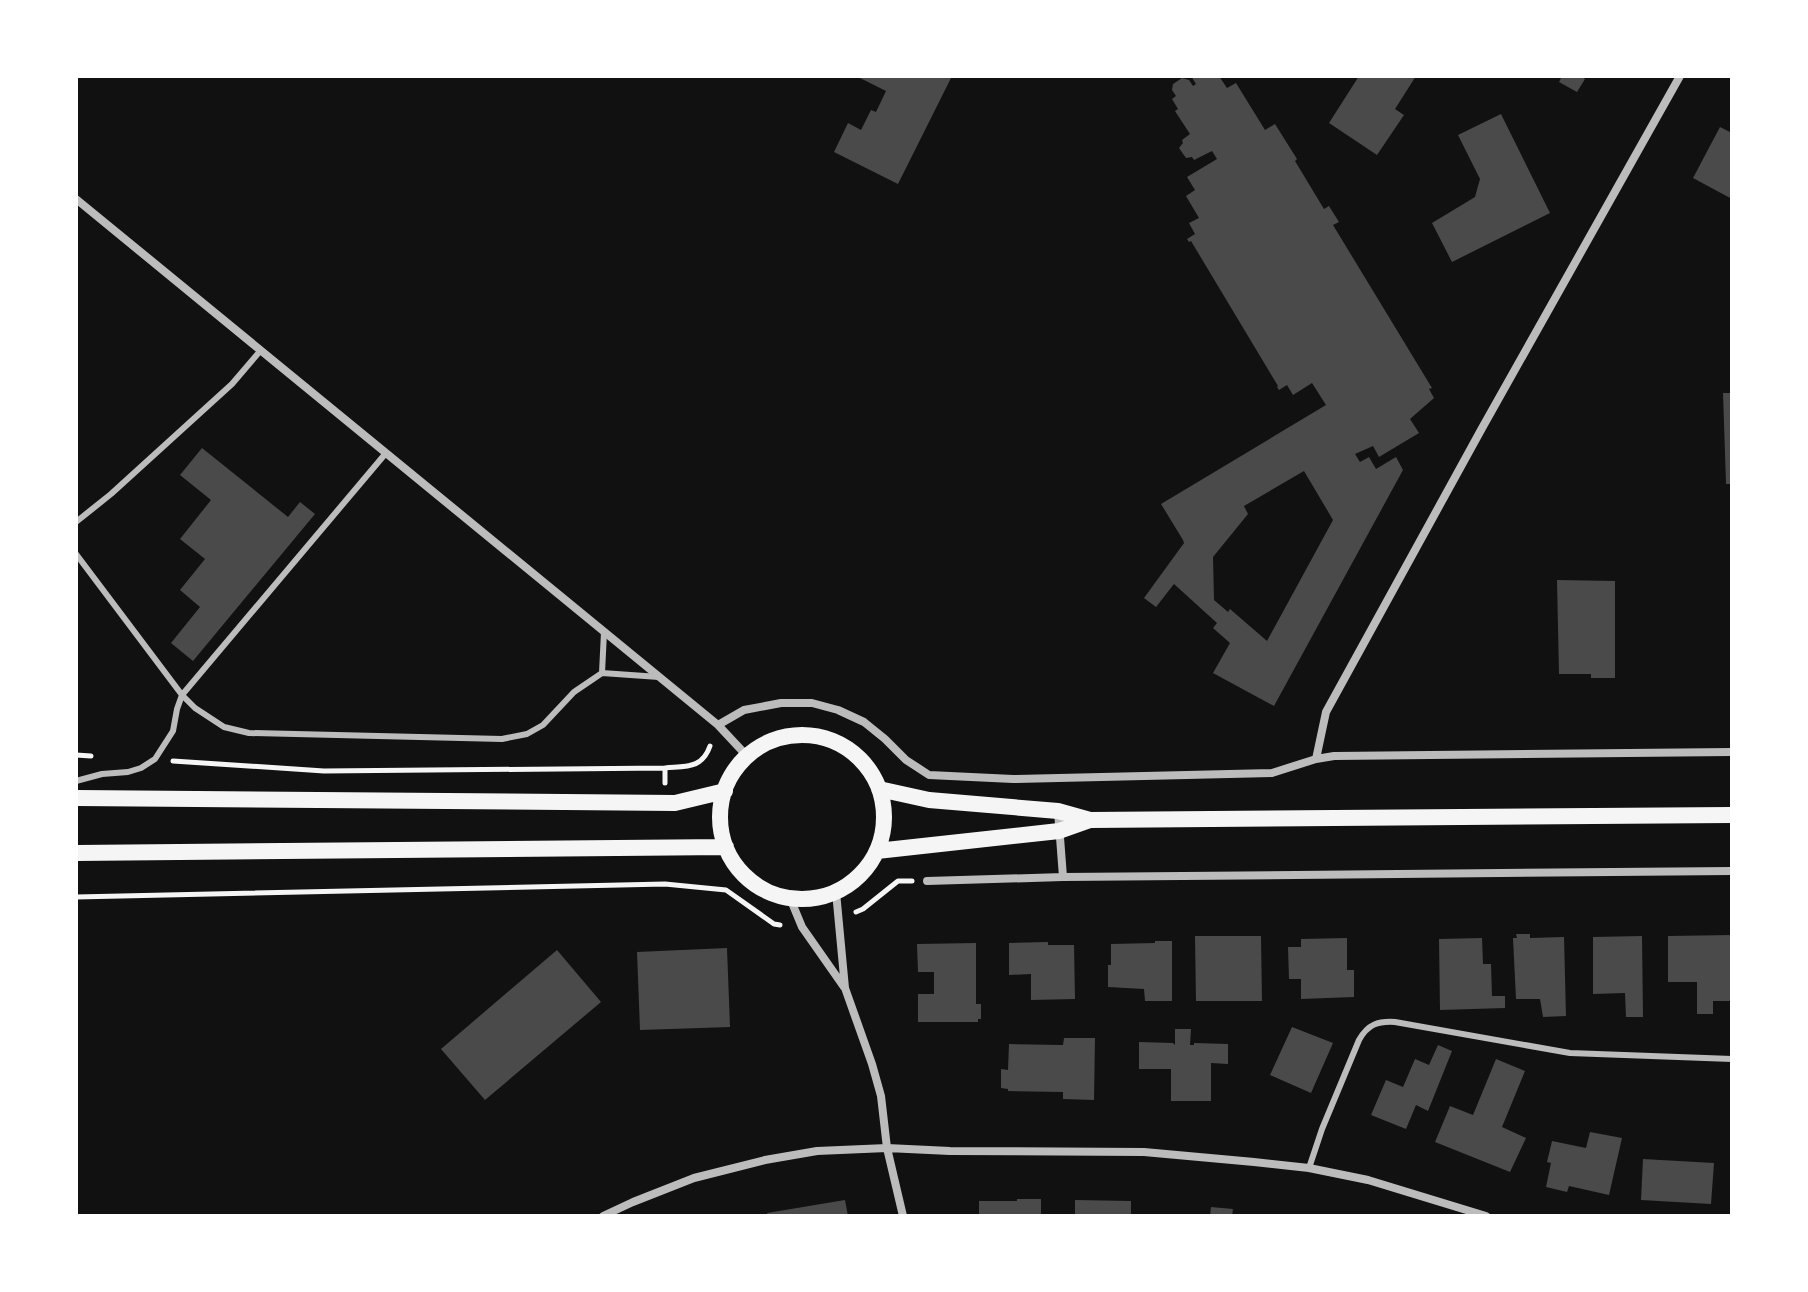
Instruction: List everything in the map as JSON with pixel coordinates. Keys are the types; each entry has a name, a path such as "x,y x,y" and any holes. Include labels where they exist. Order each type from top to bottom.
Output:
{"main road":[{"path":"810,735 833,740 854,753 868,768 879,789 884,812 877,851 864,871 836,892 815,898 773,894 754,883 738,867 726,847 721,809 725,791 733,773 747,756 766,743 788,736 810,735"},
{"path":"879,789 929,800 1058,811 1090,820 1732,815"},
{"path":"76,798 675,803 725,791"},
{"path":"877,851 1059,831 1090,820"},
{"path":"76,853 726,847"}],"street":[{"path":"1316,759 1326,712 1680,76"},
{"path":"76,199 718,725 747,756"},
{"path":"718,725 744,710 781,703 812,703 864,722 906,760 929,775 1013,779 1272,773 1334,756 1732,752"},
{"path":"1058,811 1063,877"},
{"path":"927,881 1732,871"},
{"path":"836,892 845,988 881,1096 887,1148 903,1216"},
{"path":"790,898 802,927 845,988"},
{"path":"603,1216 719,1171 817,1151 887,1148 1144,1152 1309,1168 1368,1180 1486,1216"}],"lane":[{"path":"76,522 232,384 261,350"},
{"path":"76,781 102,774 128,772 155,759 173,731 182,695 386,453"},
{"path":"76,554 182,695 195,708 224,727 249,733 502,739 527,734 543,725 574,692 602,673 659,677"},
{"path":"602,673 604,632"},
{"path":"1309,1168 1359,1040 1372,1024 1383,1021 1553,1051 1732,1059"}],"path":[{"path":"76,755 92,756"},
{"path":"155,759 324,771 665,768"},
{"path":"839,919 863,909 898,881 927,881"},
{"path":"76,897 665,884 726,890 774,924 802,927"}],"building":[{"path":"856,76 952,76 898,184 834,152 848,123 861,130 871,110 876,112 886,91"},
{"path":"1191,76 1219,76 1227,88 1236,83 1265,130 1275,124 1324,209 1329,206 1339,222 1333,225 1432,388 1429,389 1434,398 1410,419 1419,433 1379,457 1373,446 1355,454 1360,462 1369,457 1376,469 1396,457 1403,470 1274,706 1213,673 1230,643 1213,628 1217,623 1174,584 1156,607 1144,598 1184,543 1161,504 1326,405 1312,383 1293,395 1287,385 1279,390 1187,239 1195,234 1189,223 1199,218 1186,196 1195,190 1187,177 1217,159 1212,151 1194,160 1192,157 1186,158 1179,148 1182,140 1190,134 1175,111 1178,109 1172,99 1176,96 1172,90 1173,84 1182,78 1189,80 1193,86 1196,84","holes":["1304,471 1333,520 1267,641 1230,609 1228,612 1214,600 1213,557 1248,514 1244,506"]},
{"path":"1359,76 1416,76 1395,109 1404,115 1377,155 1329,123"},
{"path":"1562,76 1585,79 1577,92 1559,82"},
{"path":"1501,114 1550,213 1452,262 1432,223 1475,197 1480,179 1458,135"},
{"path":"1720,127 1732,133 1732,199 1693,178"},
{"path":"1723,393 1732,393 1732,484 1726,484"},
{"path":"202,448 288,517 300,502 315,514 193,661 171,643 200,607 180,590 205,559 180,539 211,500 180,475"},
{"path":"1557,580 1615,581 1615,678 1559,674"},
{"path":"1516,934 1530,934 1530,938 1564,937 1566,1016 1543,1017 1540,999 1516,999 1513,938 1517,938"},
{"path":"1732,935 1732,1001 1713,1001 1713,1014 1697,1014 1697,982 1668,982 1668,936"},
{"path":"1195,936 1261,936 1262,1001 1196,1001"},
{"path":"1642,936 1643,1017 1626,1017 1625,993 1593,994 1593,937"},
{"path":"1347,938 1347,970 1354,970 1354,997 1301,999 1301,979 1289,979 1288,947 1301,947 1301,939"},
{"path":"1482,938 1483,964 1491,964 1492,996 1505,996 1505,1008 1440,1010 1439,939"},
{"path":"1172,941 1172,1001 1145,1001 1144,989 1108,987 1111,944"},
{"path":"1048,942 1048,945 1074,945 1075,999 1031,1000 1031,974 1009,975 1009,943"},
{"path":"976,943 976,1004 981,1004 981,1019 978,1022 918,1022 918,994 934,994 934,972 918,972 917,944"},
{"path":"727,948 730,1027 640,1030 637,952"},
{"path":"557,950 601,1002 485,1100 441,1049"},
{"path":"1292,1027 1333,1043 1311,1093 1270,1075"},
{"path":"1175,1029 1191,1029 1190,1045 1228,1044 1228,1064 1211,1063 1211,1101 1171,1101 1171,1069 1139,1069 1139,1042 1175,1045"},
{"path":"1064,1038 1095,1038 1094,1100 1063,1099 1063,1092 1008,1091 1001,1088 1001,1069 1008,1070 1009,1044 1063,1045"},
{"path":"1438,1045 1452,1051 1428,1111 1416,1105 1406,1129 1371,1115 1386,1080 1403,1087 1415,1059 1429,1065"},
{"path":"1496,1059 1525,1071 1502,1127 1526,1138 1510,1172 1435,1142 1450,1106 1473,1115"},
{"path":"1590,1132 1622,1138 1609,1195 1569,1186 1567,1192 1546,1187 1552,1141 1586,1148"},
{"path":"1643,1159 1714,1163 1711,1204 1641,1200"},
{"path":"1041,1199 1041,1216 979,1216 979,1201"},
{"path":"845,1200 848,1216 768,1216 767,1213"},
{"path":"1075,1200 1131,1201 1131,1216 1075,1216"},
{"path":"1211,1207 1233,1209 1232,1216 1210,1216"}]}
